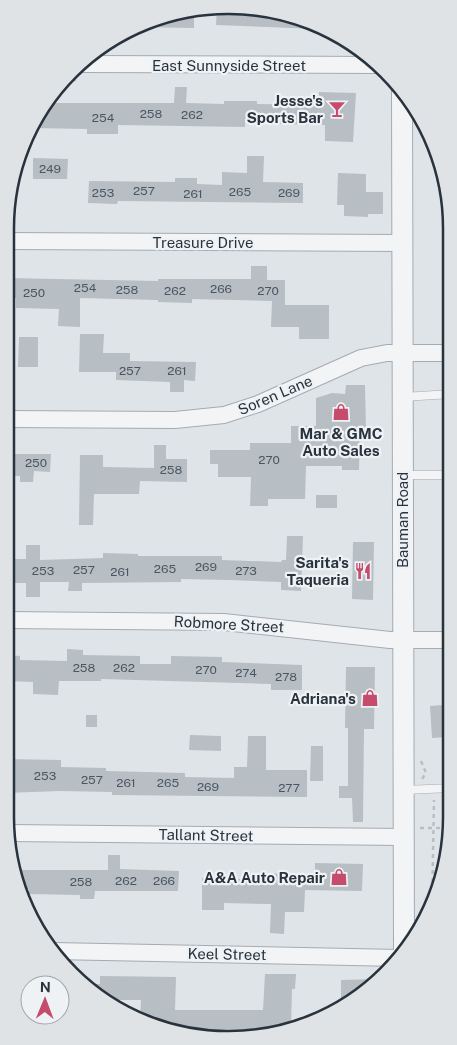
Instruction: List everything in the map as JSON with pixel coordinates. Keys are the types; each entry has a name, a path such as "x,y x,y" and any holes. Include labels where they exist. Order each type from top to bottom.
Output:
{"street":[{"name":"East Sunnyside Street","path":"91,64 368,65"},
{"name":"Bauman Road","path":"402,102 404,832 413,925"},
{"name":"Treasure Drive","path":"14,241 402,243"},
{"name":"Soren Lane","path":"14,419 175,420 224,415 258,404 361,358 387,353 443,353"},
{"name":"Robmore Street","path":"14,620 224,622 403,640 443,640"},
{"name":"Tallant Street","path":"14,833 404,832"},
{"name":"Keel Street","path":"61,951 390,958"}],"lane":[{"path":"402,397 443,394"},
{"path":"402,475 443,475"},
{"path":"404,790 443,788"}],"path":[{"path":"419,755 426,772 421,782 433,784 434,789 434,879"},
{"path":"404,832 443,828"}],"building":[{"path":"217,14 243,14 284,21 307,29 216,25"},
{"path":"194,17 194,28 153,27"},
{"path":"175,87 187,87 186,103 224,104 224,101 257,101 257,104 319,105 319,92 356,93 353,142 325,141 325,125 273,124 273,119 245,119 245,127 118,125 118,134 87,134 87,129 39,128 54,103 174,103"},
{"path":"247,156 264,156 263,182 303,183 303,203 118,201 117,204 88,203 89,181 175,182 175,178 197,178 197,184 222,185 222,172 247,173"},
{"path":"33,158 68,159 67,179 33,179"},
{"path":"338,173 366,174 366,192 383,192 383,214 368,214 368,217 344,216 344,205 337,205"},
{"path":"251,266 267,266 267,280 285,280 285,305 329,305 329,339 299,339 299,327 271,327 272,301 192,299 192,303 80,298 80,327 58,326 59,309 16,308 16,298 14,298 14,278 158,281 158,279 251,279"},
{"path":"80,334 104,334 103,353 130,353 130,361 196,362 195,381 184,380 184,392 170,392 170,382 116,380 116,372 79,372"},
{"path":"19,337 38,337 38,367 18,367"},
{"path":"346,385 365,385 366,429 360,429 359,470 342,470 342,466 306,466 305,499 268,499 268,506 250,506 251,477 218,477 218,464 210,464 210,450 250,450 250,443 291,443 291,426 316,426 316,398 332,393 345,394"},
{"path":"154,445 166,445 166,459 187,459 187,482 140,481 139,494 94,494 93,525 79,525 80,455 103,455 103,467 154,468"},
{"path":"14,454 51,454 50,472 34,471 33,482 20,482 20,476 14,476"},
{"path":"316,495 337,495 337,508 316,508"},
{"path":"287,536 303,536 301,591 281,590 281,582 229,580 181,579 181,582 82,583 82,591 68,591 69,582 40,582 40,597 26,597 26,583 14,583 14,559 26,559 26,545 40,545 40,560 103,558 103,553 138,554 138,556 222,556 222,560 281,562 286,560"},
{"name":"Sarita's Taqueria","path":"353,542 374,542 373,600 352,599"},
{"path":"67,649 83,650 83,655 140,656 140,664 171,664 171,656 222,657 222,662 302,665 302,690 271,690 271,684 101,679 101,681 59,681 58,695 33,694 33,682 14,681 14,656 20,656 20,660 67,661"},
{"path":"346,667 375,667 374,729 364,729 363,822 353,822 352,798 339,798 339,786 348,786 348,728 345,728"},
{"path":"443,705 443,737 432,738 430,706"},
{"path":"86,715 97,715 97,727 86,727"},
{"path":"190,735 221,736 221,751 189,750"},
{"path":"248,736 266,736 266,770 307,770 307,797 112,795 112,792 60,791 14,793 14,759 61,760 61,767 106,768 106,771 185,773 185,777 234,778 234,767 247,767"},
{"path":"311,746 323,746 323,781 310,781"},
{"path":"108,855 120,855 120,869 179,871 178,891 95,891 94,899 80,899 80,895 29,894 29,889 26,889 21,870 108,870"},
{"path":"315,863 363,864 362,891 305,890 304,912 285,912 284,934 270,933 271,904 224,903 224,910 202,910 202,878 242,879 242,873 315,874"},
{"path":"265,974 296,974 295,989 292,989 291,1022 252,1030 210,1030 159,1020 140,1012 141,1000 118,1000 94,984 100,984 100,976 176,977 175,1010 263,1010"},
{"path":"368,979 341,999 341,980"}],"place":[{"name":"Jesse's Sports Bar","path":"337,109"},
{"name":"Mar & GMC Auto Sales","path":"341,412"},
{"name":"Sarita's Taqueria","path":"363,571"},
{"name":"Adriana's","path":"370,698"},
{"name":"A&A Auto Repair","path":"339,877"}]}
